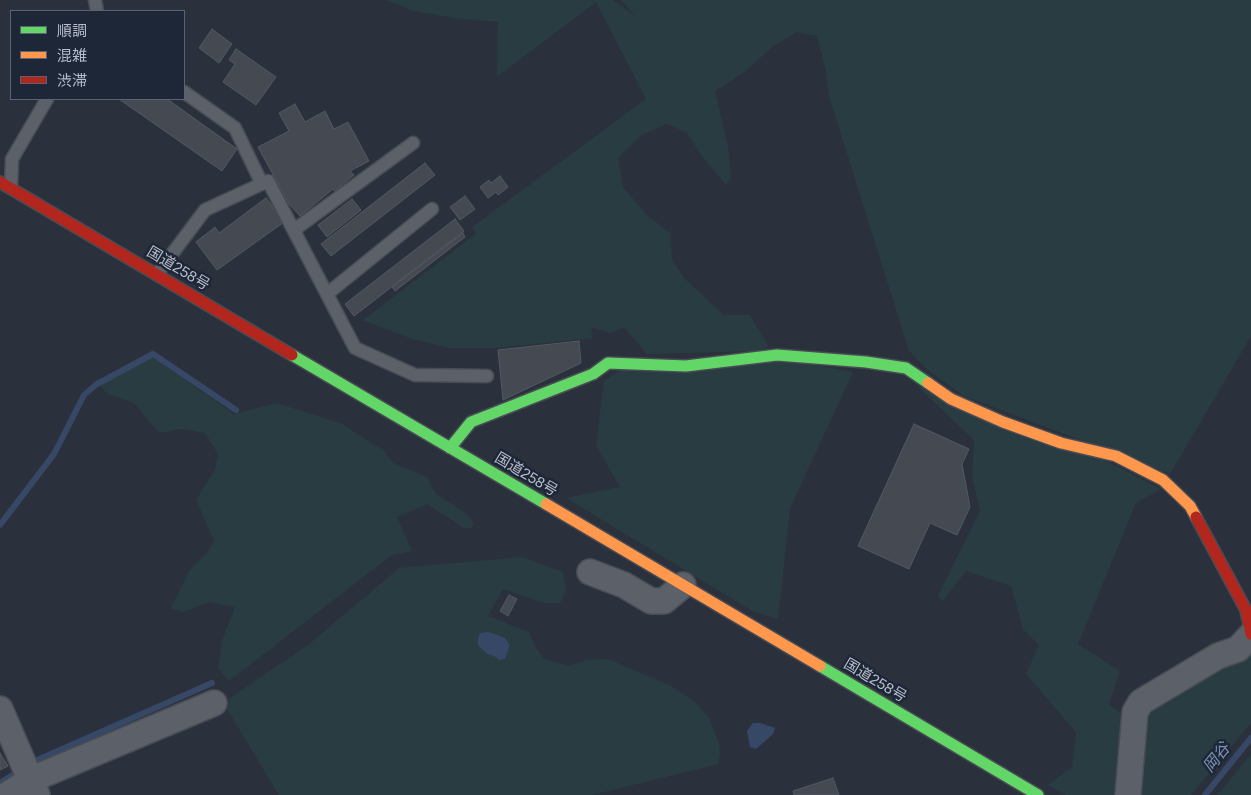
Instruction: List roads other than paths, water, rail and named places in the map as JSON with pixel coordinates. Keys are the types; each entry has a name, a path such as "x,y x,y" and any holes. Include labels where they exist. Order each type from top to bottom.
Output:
{"main road":[{"name":"国道258号","path":"6,185 1038,795"},
{"path":"450,448 471,422 593,374 608,362 686,366 777,356 866,362 906,368 951,399 1003,422 1061,442 1116,456 1163,480 1190,506 1249,607 1251,634"}],"street":[{"path":"590,572 624,585 651,601 664,601 683,586"},
{"path":"1128,795 1135,712 1141,702 1218,656 1238,649 1251,634"},
{"path":"6,795 34,787 214,703"},
{"path":"1,716 34,787"}],"lane":[{"path":"185,93 235,128 262,184"},
{"path":"6,185 12,159 46,100"},
{"path":"294,230 413,143"},
{"path":"157,274 205,210 268,181 355,348 415,375 487,376"},
{"path":"327,294 432,209"}],"water":[{"path":"489,632 505,638 510,645 505,659 499,660 487,654 478,645 480,633"},
{"path":"753,723 760,723 775,728 773,734 756,749 750,747 747,731"}],"waterway":[{"path":"0,525 54,454 84,395 97,384 153,354 236,410"},
{"path":"35,761 212,683"},
{"name":"岡谷","path":"1205,795 1251,738"},
{"path":"0,783 17,772"}]}
